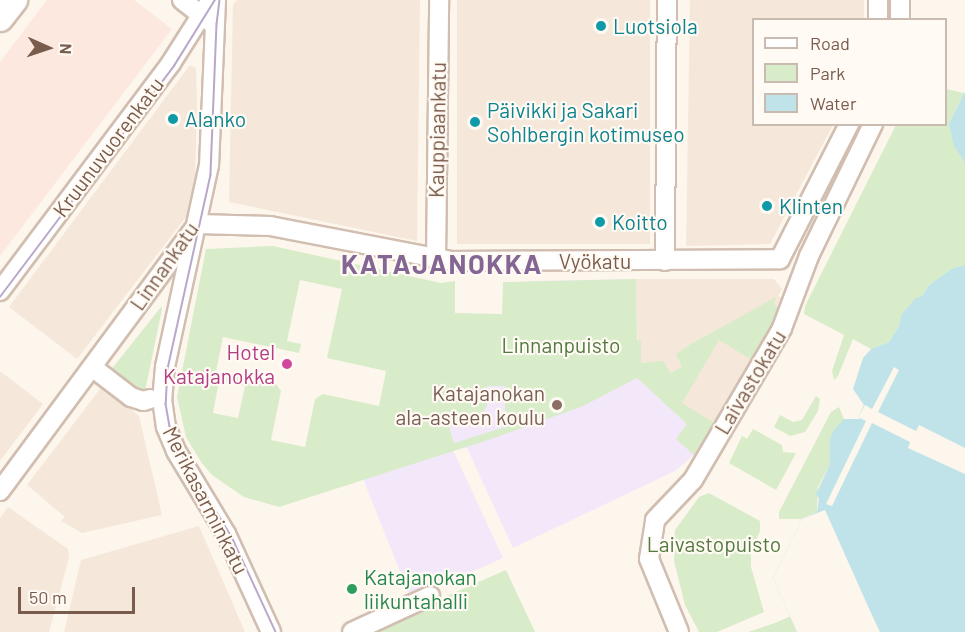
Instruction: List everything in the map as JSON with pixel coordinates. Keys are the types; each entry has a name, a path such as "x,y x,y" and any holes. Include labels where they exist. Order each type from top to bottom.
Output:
{"main road":[{"path":"0,18 14,0"}],"street":[{"path":"182,0 209,13"},
{"name":"Linnankatu","path":"0,491 198,224 209,155 209,13 216,0"},
{"name":"Kauppiaankatu","path":"436,260 439,0"},
{"path":"664,261 667,0"},
{"path":"878,0 878,18"},
{"path":"900,0 900,18"},
{"name":"Kruunuvuorenkatu","path":"0,291 209,13"},
{"name":"Vyökatu","path":"198,224 270,226 436,260 780,259 848,126"},
{"name":"Laivastokatu","path":"679,632 649,559 655,520 693,480 782,328 809,256 872,126"},
{"name":"Merikasarminkatu","path":"198,224 163,375 163,415 176,451 226,534 271,632"},
{"path":"92,367 132,397 143,401 150,399"},
{"path":"352,632 430,596"}],"shaded area":[{"path":"47,0 134,0 172,29 0,256 0,62"},
{"path":"237,0 420,0 417,241 229,202 233,5"},
{"path":"457,0 650,0 650,244 457,244"},
{"path":"690,0 864,0 864,18 752,18 752,126 832,126 770,244 686,246"},
{"path":"190,65 196,68 197,102 195,181 189,213 77,359 9,307"},
{"path":"636,279 774,279 782,289 778,296 787,301 694,455 638,364"},
{"name":"Katajanokan ala-asteen koulu","path":"636,279 637,378 687,424 677,439 694,455 675,471 513,548 467,448 457,449 454,443 449,426 445,386 530,281"},
{"path":"0,371 43,404 0,461"},
{"path":"103,385 139,416 162,515 82,533 61,521 65,517 27,485"},
{"path":"453,450 503,558 411,599 363,479"},
{"path":"8,507 68,549 69,558 49,632 0,632 0,518"},
{"path":"199,526 245,632 64,632 81,560"}],"green space":[{"path":"947,89 964,93 949,124 957,149 965,163 965,265 953,268 929,285 922,296 901,315 899,326 889,342 871,349 853,339 838,376 834,380 832,371 844,335 804,314 805,306 895,126 947,126"},
{"name":"Linnanpuisto","path":"273,246 441,283 455,281 455,313 502,314 503,282 636,279 637,340 641,341 641,363 664,361 670,373 682,367 676,354 691,344 776,297 774,305 782,309 752,360 719,340 682,403 714,423 694,455 676,439 687,424 637,378 583,406 494,438 279,507 244,497 212,475 186,437 177,397 206,249","holes":["300,280 342,289 327,358 386,371 379,406 323,394 315,399 305,447 271,440 281,391 276,384 216,372 223,337 299,353 301,344 287,341","219,381 245,386 238,418 213,413","487,386 505,386 505,427 454,443 449,426 480,416 487,406"]},
{"path":"161,307 162,309 144,396 110,371"},
{"path":"816,396 820,399 818,411 805,432 790,436 774,427 780,415 793,422 802,420"},
{"path":"839,407 844,419 830,439 830,464 818,487 817,512 801,519 779,519 779,512 831,412"},
{"path":"753,429 782,445 783,452 796,453 776,490 729,463 742,436 747,439"},
{"name":"Laivastopuisto","path":"709,493 760,521 760,531 751,553 751,567 764,612 717,632 699,632 685,605 674,561 675,530 699,497"},
{"path":"506,570 535,632 365,632"},
{"name":"Laivastopuisto","path":"791,616 797,632 748,632 775,623"}],"water":[{"path":"964,93 965,163 954,146 949,124"},
{"path":"965,265 965,632 797,632 773,578 802,519 817,512 819,499 816,494 830,464 830,439 834,430 844,419 861,419 858,417 864,405 853,389 863,358 871,349 889,342 899,326 901,315 916,298 922,296 929,285 953,268"}],"pier":[{"path":"894,367 899,370 878,412 916,431 919,425 965,448 965,474 908,448 910,442 872,423 832,506 826,504 866,421 858,417 865,405 872,409"},
{"path":"825,510 880,632 797,632 773,578 802,519"}],"tram line":[{"path":"0,297 174,66 215,0"},
{"path":"220,0 211,175 168,369 166,404 170,426 179,449 233,539 276,632"}],"place":[{"name":"Luotsiola","path":"601,26"},
{"name":"Alanko","path":"173,119"},
{"name":"Päivikki ja Sakari Sohlbergin kotimuseo","path":"475,122"},
{"name":"Klinten","path":"767,206"},
{"name":"Koitto","path":"600,222"},
{"name":"Hotel Katajanokka","path":"287,364"},
{"name":"Katajanokan ala-asteen koulu","path":"557,405"},
{"name":"Katajanokan liikuntahalli","path":"352,589"}],"district":[{"name":"KATAJANOKKA","path":"442,264"}]}
